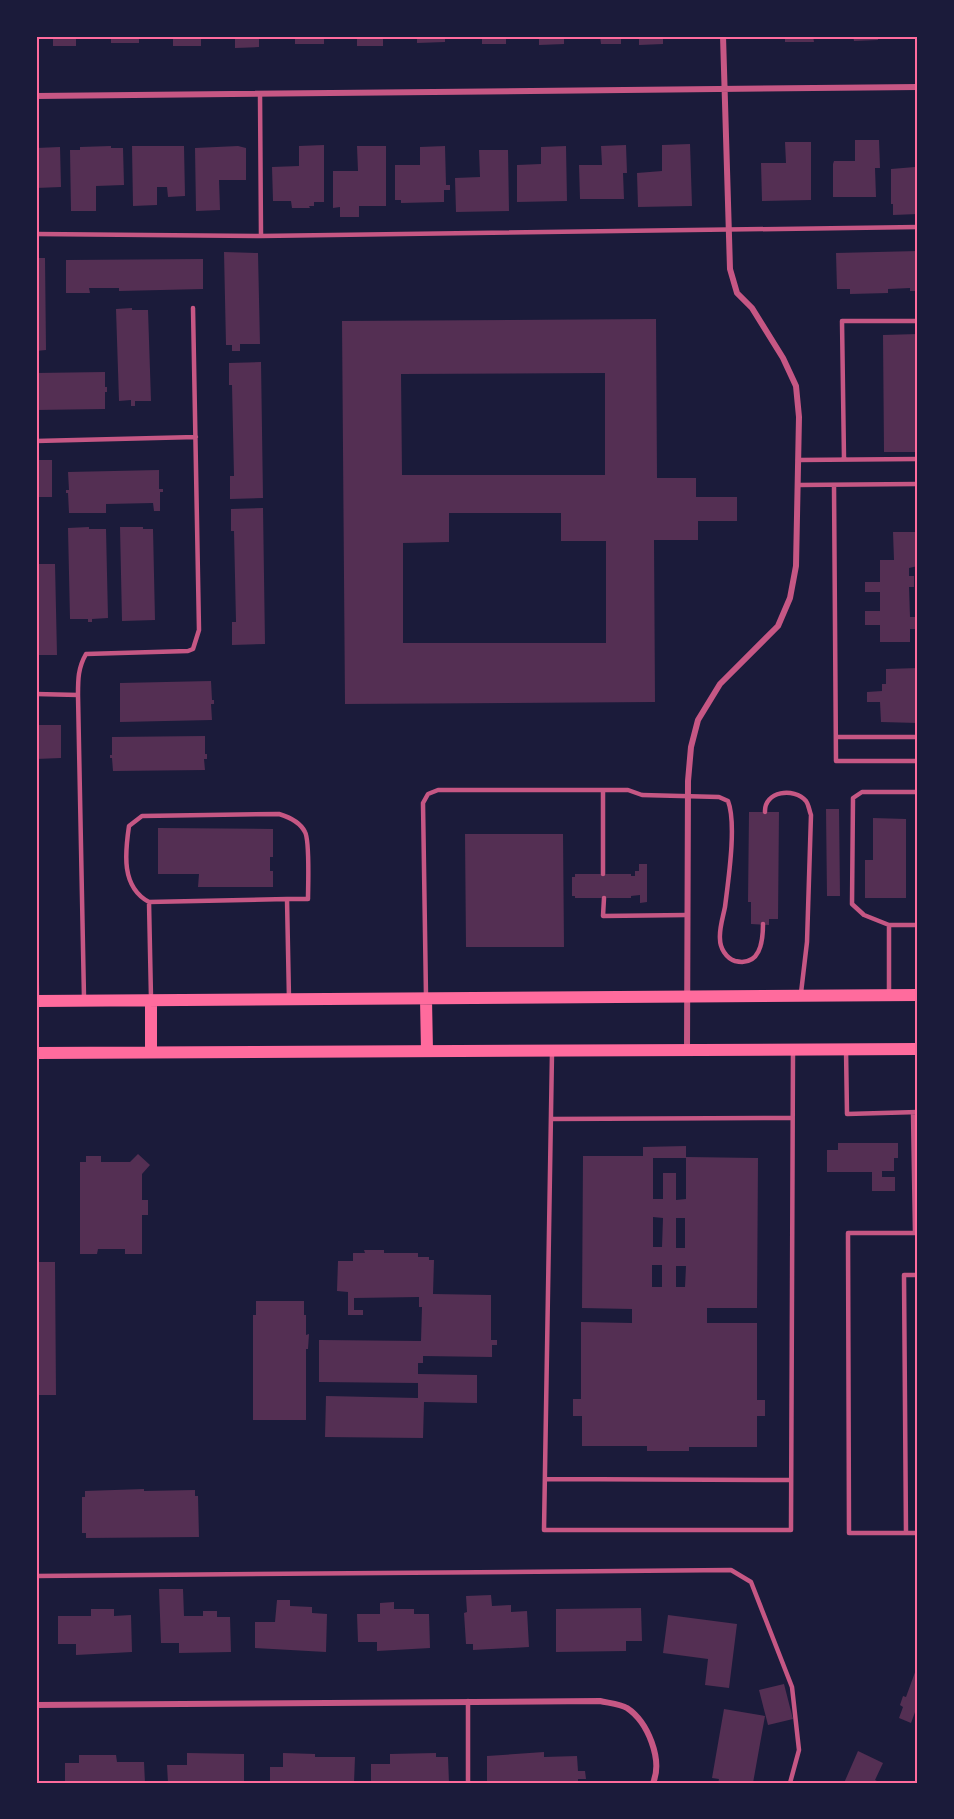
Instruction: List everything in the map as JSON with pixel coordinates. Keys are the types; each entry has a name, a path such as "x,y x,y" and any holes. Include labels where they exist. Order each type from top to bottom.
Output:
{"main road":[{"path":"36,1001 918,995"},
{"path":"426,999 427,1051"},
{"path":"151,1000 151,1052"},
{"path":"36,1053 918,1049"}],"street":[{"path":"687,1050 690,747 698,720 720,684 778,626 790,598 796,566 799,417 796,386 783,358 752,308 737,293 730,269 723,36"},
{"path":"36,96 918,87"},
{"path":"36,1705 600,1701 626,1707 646,1727 651,1738 657,1773 653,1783"}],"lane":[{"path":"260,94 261,236"},
{"path":"36,234 261,236 918,226"},
{"path":"84,1001 78,672 86,654 188,651 193,649 196,643 199,630 193,308"},
{"path":"844,459 842,321 918,321"},
{"path":"36,441 196,437"},
{"path":"798,460 918,459"},
{"path":"798,485 918,484"},
{"path":"834,485 836,761 918,761"},
{"path":"36,694 78,694"},
{"path":"836,737 918,737"},
{"path":"603,790 603,874"},
{"path":"426,999 423,803 428,794 433,791 628,790 642,795 719,797 728,801 733,822 725,907 719,938 722,950 735,961 754,958 761,949 763,924"},
{"path":"918,792 862,792 853,798 852,904 864,915 889,925 918,925"},
{"path":"765,812 765,804 770,797 790,794 801,797 807,803 811,815 807,942 801,996"},
{"path":"279,814 290,818 307,834 308,899 287,899 149,902 138,896 132,887 127,870 126,847 129,826 142,816 279,814"},
{"path":"604,898 603,916 687,915"},
{"path":"287,899 289,999"},
{"path":"149,902 151,1000"},
{"path":"36,924 36,1001"},
{"path":"889,925 889,995"},
{"path":"552,1050 544,1530 791,1530 793,1050"},
{"path":"846,1050 847,1114 915,1113 916,1233 848,1233 849,1533 918,1533"},
{"path":"551,1119 792,1118"},
{"path":"906,1533 904,1275 918,1275"},
{"path":"545,1479 791,1480"},
{"path":"36,1576 731,1570 751,1582 792,1687 799,1750 790,1783"},
{"path":"468,1701 468,1783"}],"building":[{"path":"53,36 76,36 76,46 53,46"},
{"path":"111,36 139,36 139,43 111,43"},
{"path":"173,36 201,36 201,46 173,46"},
{"path":"235,36 259,36 259,47 235,48"},
{"path":"295,36 324,36 324,44 295,44"},
{"path":"357,36 383,36 383,46 357,46"},
{"path":"417,36 445,36 445,42 417,43"},
{"path":"482,36 506,36 506,44 482,44"},
{"path":"539,36 564,36 564,44 539,45"},
{"path":"600,36 621,36 621,44 601,44"},
{"path":"639,36 663,36 663,44 639,45"},
{"path":"785,36 813,36 814,42 785,42"},
{"path":"853,36 878,36 878,40 854,41"},
{"path":"855,140 879,140 880,168 875,168 876,197 833,197 834,161 855,161"},
{"path":"915,140 918,140 918,214 893,215 891,169 915,167"},
{"path":"785,142 811,142 811,200 762,201 761,163 786,163"},
{"path":"690,144 692,206 638,207 637,173 662,171 662,145"},
{"path":"324,145 324,202 314,202 314,206 309,206 310,208 292,208 291,201 273,201 272,167 299,166 299,146"},
{"path":"626,145 627,173 623,173 624,199 580,199 579,165 602,165 601,146"},
{"path":"111,146 111,148 123,148 124,185 96,186 96,211 71,211 70,150 80,150 80,147"},
{"path":"132,146 184,146 185,196 168,197 167,187 157,187 157,205 133,206"},
{"path":"238,146 246,148 246,180 219,180 220,210 196,211 195,148"},
{"path":"357,146 386,146 386,206 359,206 359,217 340,217 340,207 333,208 333,171 358,171"},
{"path":"445,146 446,185 450,185 450,190 444,190 444,202 401,203 401,200 395,200 395,165 420,165 420,147"},
{"path":"566,146 567,201 517,202 517,165 541,164 541,147"},
{"path":"60,147 61,187 36,188 36,148"},
{"path":"479,150 508,150 509,211 456,212 455,178 480,177"},
{"path":"918,251 918,291 910,291 910,288 888,289 888,293 850,294 850,289 837,289 836,253"},
{"path":"224,252 258,253 260,344 240,344 240,351 232,351 232,345 226,345"},
{"path":"36,258 45,258 46,350 36,351"},
{"path":"203,259 203,289 119,291 119,288 89,288 90,293 66,293 66,260"},
{"path":"132,308 132,310 148,310 151,401 135,401 135,406 131,406 131,400 119,401 116,309"},
{"path":"656,319 657,478 696,478 696,497 737,497 737,521 698,521 698,540 654,540 655,702 345,704 342,321","holes":["605,373 605,475 402,475 401,374","449,513 561,513 561,541 606,541 606,643 403,643 403,543 449,542"]},
{"path":"918,334 918,452 884,452 883,335"},
{"path":"261,362 263,498 230,499 230,476 234,476 232,385 229,385 229,363"},
{"path":"105,372 107,392 105,392 105,409 36,410 36,373"},
{"path":"36,460 52,460 52,497 36,497"},
{"path":"159,470 159,489 163,489 163,492 160,492 160,511 154,511 153,503 106,504 106,513 69,513 68,493 66,493 66,490 69,490 68,472"},
{"path":"263,508 265,644 232,645 232,622 236,622 234,531 231,531 231,509"},
{"path":"916,517 918,517 918,566 909,568 909,576 914,576 914,587 909,587 910,617 915,617 915,629 910,629 910,642 880,642 880,625 865,625 865,611 880,611 880,592 865,592 865,582 880,582 880,560 894,560 893,532 916,532"},
{"path":"89,527 89,529 106,529 108,618 92,619 92,622 88,622 88,619 70,619 68,528"},
{"path":"120,527 153,529 155,620 122,621"},
{"path":"36,564 55,564 57,655 39,655 39,658 36,658"},
{"path":"918,668 918,723 881,722 880,702 867,702 867,692 882,691 882,684 886,684 886,669"},
{"path":"211,681 212,700 214,700 214,704 211,704 212,720 120,722 120,683"},
{"path":"36,725 61,725 61,758 36,759"},
{"path":"205,736 207,759 204,759 205,770 113,771 112,758 110,758 112,737"},
{"path":"826,809 839,809 840,896 827,896"},
{"path":"749,812 779,812 778,919 769,919 769,925 751,924 751,902 748,902"},
{"path":"873,818 906,819 906,898 865,898 865,860 873,860"},
{"path":"158,828 273,829 273,857 270,857 270,871 273,871 273,887 198,887 199,874 158,874"},
{"path":"465,834 563,834 564,947 466,947"},
{"path":"639,864 647,864 647,902 640,903 640,895 631,896 631,898 575,898 572,896 572,877 575,877 575,874 631,874 635,876 635,871 639,871"},
{"path":"838,1143 898,1143 898,1158 894,1158 894,1171 882,1171 882,1177 895,1177 895,1191 872,1191 872,1172 827,1172 827,1150 838,1150"},
{"path":"686,1146 686,1157 758,1158 757,1308 707,1308 707,1323 757,1323 757,1400 765,1400 765,1416 757,1416 757,1447 689,1447 689,1451 647,1451 647,1446 582,1446 582,1416 573,1416 573,1399 581,1399 581,1322 632,1323 632,1309 582,1308 583,1156 643,1156 643,1147","holes":["653,1158 686,1158 686,1199 676,1200 676,1173 663,1173 663,1199 653,1199","653,1217 663,1218 662,1247 653,1247","676,1218 685,1218 685,1248 676,1248","652,1265 662,1265 662,1287 652,1287","676,1266 686,1266 685,1287 676,1287"]},
{"path":"138,1154 150,1165 142,1174 142,1200 148,1200 148,1215 142,1215 142,1254 125,1254 125,1249 98,1249 97,1254 80,1254 80,1162 86,1162 86,1156 101,1156 101,1162 130,1162"},
{"path":"364,1250 384,1250 384,1253 418,1253 418,1257 429,1257 429,1260 434,1260 433,1294 491,1295 491,1340 497,1340 497,1345 492,1345 492,1357 423,1356 423,1363 418,1363 418,1374 477,1375 477,1403 424,1402 423,1438 325,1437 326,1396 418,1398 418,1383 319,1382 319,1340 421,1341 422,1307 419,1307 419,1297 354,1298 354,1310 363,1310 363,1315 348,1315 348,1292 337,1291 338,1261 353,1261 353,1253 365,1253"},
{"path":"36,1262 55,1262 56,1395 36,1395"},
{"path":"256,1301 304,1301 306,1335 309,1334 308,1349 306,1349 306,1420 253,1420 253,1315 256,1315"},
{"path":"144,1489 144,1491 195,1490 195,1496 198,1496 199,1537 86,1538 86,1533 82,1533 82,1497 85,1497 85,1491"},
{"path":"159,1589 183,1589 184,1616 203,1616 203,1611 217,1611 217,1617 230,1617 231,1652 179,1653 179,1643 161,1643"},
{"path":"491,1595 492,1606 511,1605 511,1612 527,1611 529,1647 473,1650 473,1644 466,1644 464,1613 467,1612 466,1596"},
{"path":"277,1600 290,1600 290,1606 312,1607 312,1613 327,1614 326,1652 255,1648 255,1622 275,1622"},
{"path":"394,1602 394,1609 414,1609 414,1614 429,1614 430,1648 377,1651 377,1642 358,1642 357,1614 380,1614 380,1603"},
{"path":"641,1608 642,1641 626,1641 626,1651 556,1652 556,1609"},
{"path":"91,1609 114,1609 114,1616 131,1615 132,1652 76,1655 76,1644 58,1644 58,1616 91,1616"},
{"path":"668,1615 737,1624 729,1688 705,1685 708,1659 663,1653"},
{"path":"918,1664 918,1704 911,1723 899,1718 903,1707 900,1705 903,1696 906,1697"},
{"path":"784,1684 793,1719 768,1725 759,1690"},
{"path":"724,1709 765,1716 753,1783 718,1783 719,1779 712,1778"},
{"path":"858,1751 883,1763 875,1780 881,1783 844,1783"},
{"path":"544,1752 544,1757 577,1756 578,1771 585,1771 586,1779 578,1779 578,1783 487,1783 487,1756"},
{"path":"187,1753 244,1754 244,1783 168,1783 167,1765 187,1765"},
{"path":"283,1753 315,1754 315,1757 355,1757 354,1783 270,1783 270,1767 283,1767"},
{"path":"436,1753 436,1757 448,1757 449,1783 371,1783 371,1764 390,1764 390,1754"},
{"path":"79,1755 116,1755 117,1762 144,1762 145,1783 65,1783 65,1763 79,1763"}]}
